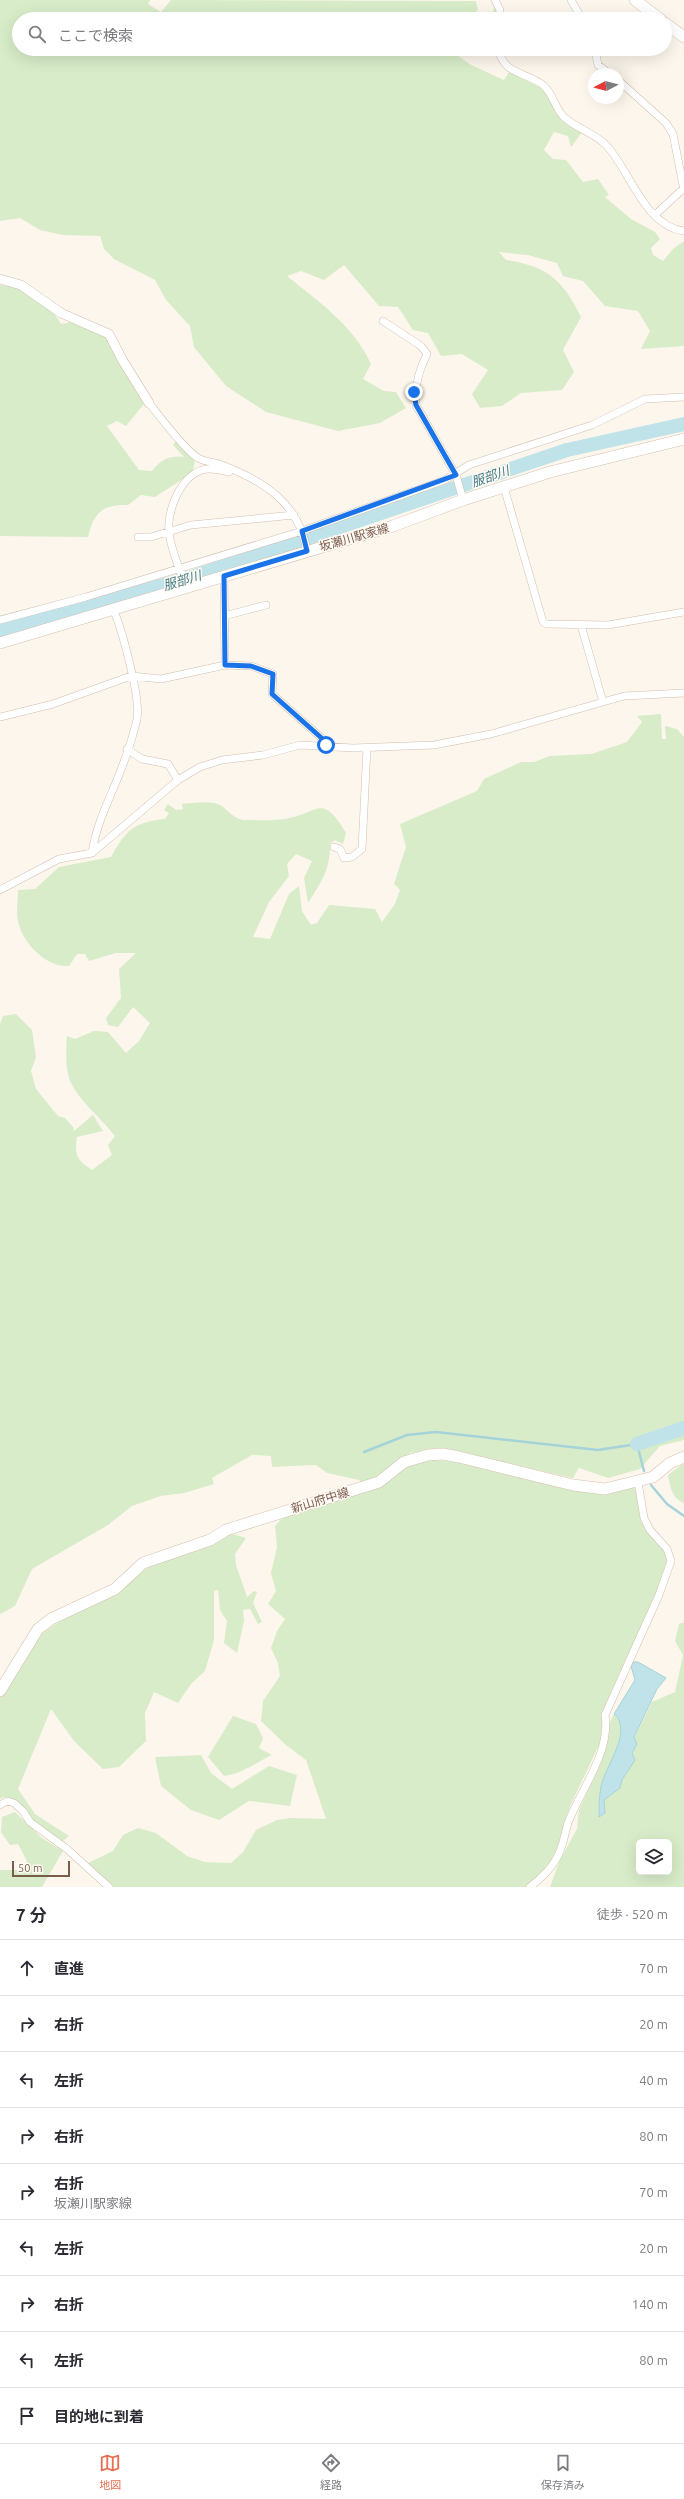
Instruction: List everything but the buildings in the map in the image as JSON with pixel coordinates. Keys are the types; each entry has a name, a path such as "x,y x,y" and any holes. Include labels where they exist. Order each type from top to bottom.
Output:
{"main road":[{"path":"634,0 650,12"},
{"path":"672,27 683,34"},
{"name":"坂瀬川駅家線","path":"0,643 184,586 224,576 306,549 394,526 462,498 577,465 684,440"},
{"name":"新山府中線","path":"0,1691 38,1629 51,1620 115,1589 143,1563 210,1540 226,1530 380,1482 404,1462 443,1454 594,1488 606,1489 653,1478 670,1463 684,1457"}],"street":[{"path":"496,0 500,12"},
{"path":"571,0 578,12"},
{"path":"500,56 503,63 509,68 542,84 548,90 564,117 593,134 607,146 640,198 673,230 684,231"},
{"path":"596,56 598,65 602,68"},
{"path":"624,85 655,112 673,134 684,190 656,214"},
{"path":"0,279 21,285 61,313 109,334 122,361 149,403 198,458 238,473 272,490 294,515 302,533 306,549"},
{"path":"383,320 421,346 427,354 414,392 416,405 456,478 462,498"},
{"path":"0,620 86,597 302,533 456,478 469,465 592,425 645,399 684,397"},
{"path":"184,586 169,532 170,510 189,478 200,470 212,468 238,473"},
{"path":"504,487 543,622 552,624 608,625 684,612"},
{"path":"138,537 151,537 192,525 294,515"},
{"path":"224,576 225,665"},
{"path":"224,616 266,605"},
{"path":"92,852 94,837 137,718 137,698 121,626 113,609"},
{"path":"581,625 603,702"},
{"path":"0,717 53,704 131,676 161,679 225,665 251,666 273,674 272,694 326,742 326,745"},
{"path":"0,890 59,859 92,852 178,780 200,767 222,760 263,755 300,745 367,748 434,745 491,734 624,696 684,693"},
{"path":"334,847 340,849 344,858 352,857 362,849 367,748"},
{"path":"127,749 142,759 168,764 178,780"},
{"path":"530,1887 555,1861 562,1847 568,1824 602,1747 607,1729 605,1715 659,1596 671,1561 667,1549 650,1530 644,1518 638,1482"},
{"path":"0,1805 7,1801 14,1803 23,1811 30,1822 67,1849 105,1886"}],"green space":[{"path":"0,0 150,0 148,4 161,12 12,12 12,56 458,56 471,65 504,80 509,72 547,91 562,121 583,131 571,147 568,136 554,132 544,150 553,159 566,160 583,182 598,179 609,195 605,197 631,219 655,232 660,239 651,248 653,255 663,261 673,249 684,241 684,346 641,349 650,331 638,311 605,306 583,281 563,276 557,263 528,255 499,252 506,260 532,266 552,277 567,293 581,317 563,350 574,372 562,390 521,393 502,406 480,408 472,394 488,370 462,354 441,356 428,333 413,330 398,307 379,306 344,265 324,280 301,271 287,276 334,315 355,337 364,350 371,364 363,379 384,391 396,392 406,408 380,423 338,431 266,412 226,386 194,347 190,326 166,300 155,280 114,259 104,249 100,236 63,235 40,230 20,218 0,221"},
{"path":"171,0 476,1 478,10 476,12 161,12"},
{"path":"495,6 497,12 492,12"},
{"path":"0,285 9,286 27,292 35,297 50,309 61,324 71,322 104,334 144,404 126,426 117,421 107,426 139,470 152,471 166,459 184,457 173,445 177,439 195,462 192,473 155,497 141,495 128,505 112,506 101,511 93,521 88,537 0,536"},
{"path":"661,714 662,739 666,739 665,726 677,729 684,737 684,1440 660,1446 640,1469 608,1478 579,1468 573,1478 439,1448 410,1453 380,1476 361,1483 359,1480 327,1473 316,1465 272,1467 271,1456 252,1455 212,1478 214,1484 184,1493 161,1496 132,1506 108,1525 32,1569 15,1606 0,1614 0,1024 3,1016 16,1014 32,1030 36,1057 31,1071 36,1089 58,1116 65,1118 73,1127 74,1131 93,1115 103,1131 77,1137 76,1148 76,1153 80,1160 92,1170 112,1155 108,1145 115,1136 80,1097 71,1083 67,1066 67,1036 75,1039 94,1031 108,1032 126,1053 139,1041 150,1023 133,1007 118,1027 108,1025 106,1018 121,998 119,969 136,953 116,953 89,961 85,954 77,954 69,966 61,966 52,963 30,945 20,929 17,914 18,890 35,889 59,867 111,857 121,840 132,829 146,822 165,819 169,813 164,810 168,804 176,810 183,809 182,804 201,802 216,803 236,818 243,820 284,819 319,808 331,812 338,820 346,833 343,844 335,840 330,844 327,868 308,903 304,878 312,861 296,854 287,864 289,876 269,902 253,937 270,939 289,894 299,886 302,911 311,925 317,923 329,905 375,909 382,922 395,904 400,890 394,884 406,847 400,824 477,791 484,779 521,762 534,762 550,756 591,754 627,742 642,722 637,716"},
{"path":"423,1459 458,1462 577,1488 636,1488 641,1518 664,1549 668,1560 643,1630 604,1714 600,1743 571,1804 564,1823 560,1847 552,1862 539,1877 526,1887 114,1887 86,1864 113,1851 123,1835 138,1828 156,1833 187,1856 205,1862 231,1863 243,1852 256,1830 277,1820 291,1818 326,1819 306,1760 286,1745 261,1721 263,1701 280,1676 278,1663 271,1648 277,1631 285,1619 268,1604 276,1591 271,1573 277,1547 275,1526 287,1513 383,1483 406,1465"},
{"path":"684,1463 684,1503 674,1495 668,1475"},
{"path":"229,1533 246,1538 235,1554 236,1565 247,1597 254,1591 257,1592 253,1603 262,1622 258,1624 250,1609 243,1610 244,1621 237,1653 224,1643 227,1621 220,1610 218,1590 214,1591 214,1640 205,1671 191,1684 178,1703 154,1692 145,1713 146,1741 119,1767 103,1769 74,1741 51,1709 18,1789 35,1814 69,1836 63,1841 36,1823 15,1800 3,1797 0,1799 0,1694 37,1637 66,1617 103,1601 154,1563"},
{"path":"684,1622 684,1887 550,1887 560,1860 577,1829 579,1810 602,1761 609,1724 614,1714 622,1726 616,1750 605,1776 599,1800 599,1817 605,1813 604,1800 620,1788 622,1780 628,1772 634,1738 652,1702 675,1692 683,1655 675,1641 679,1624"},
{"path":"233,1716 256,1724 263,1738 259,1748 272,1755 243,1771 224,1776 208,1757"},
{"path":"201,1755 211,1773 232,1789 269,1766 297,1775 290,1806 249,1801 219,1820 191,1810 161,1786 155,1757"},
{"path":"15,1812 42,1838 63,1851 42,1887 0,1887 0,1870 21,1870 27,1861 18,1844 10,1845 1,1832 2,1817"}],"water":[{"path":"634,1662 638,1662 666,1678 657,1689 634,1737 637,1744 632,1753 635,1760 622,1780 620,1788 604,1800 605,1813 599,1817 602,1783 620,1738 621,1729 619,1721 614,1714 635,1680 631,1666"}],"waterway":[{"name":"服部川","path":"0,631 192,577 567,450 684,424"},
{"path":"637,1444 684,1428"},
{"path":"364,1452 407,1435 436,1432 598,1450 637,1444 644,1471"},
{"path":"651,1485 667,1504 684,1516"}],"route":[{"path":"326,745 326,742 272,694 273,674 251,666 225,665 224,576 307,551 302,531 456,475 416,405 414,392"}]}
